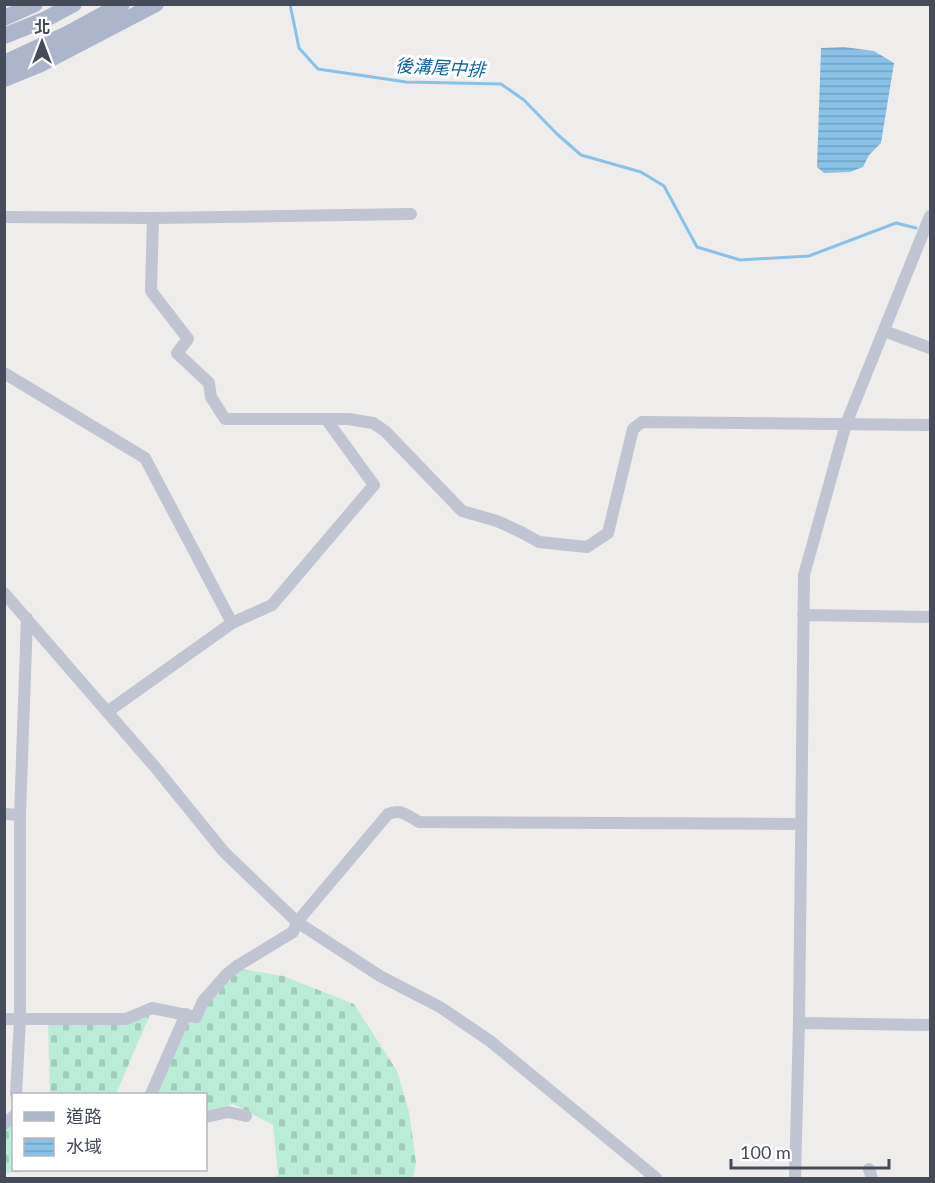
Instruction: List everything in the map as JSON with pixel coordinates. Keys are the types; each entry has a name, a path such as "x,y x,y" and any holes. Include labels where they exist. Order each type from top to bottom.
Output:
{"main road":[{"path":"4,18 35,4"},
{"path":"4,36 44,20 74,4"},
{"path":"4,63 69,33 122,4"},
{"path":"4,79 41,64 156,4"}],"street":[{"path":"4,217 153,218 411,214"},
{"path":"153,218 151,291 188,339 177,353 209,383 211,397 225,418 348,418 372,423 385,431 462,511 497,521 538,542 587,547 608,533 633,429 642,422 930,425"},
{"path":"795,1179 804,575 846,424 929,222"},
{"path":"884,331 930,348"},
{"path":"4,373 145,458 232,623"},
{"path":"107,712 232,623 272,606 374,485 326,418"},
{"path":"4,593 224,852 297,922 380,976 440,1006 490,1041 656,1179"},
{"path":"803,615 930,617"},
{"path":"16,1093 20,1019 20,815 27,618"},
{"path":"4,1019 126,1019 152,1008 196,1017 203,1001 227,974 293,932 297,922 388,814 398,811 419,822 801,824"},
{"path":"4,814 20,815"},
{"path":"152,1093 186,1014"},
{"path":"799,1023 930,1025"},
{"path":"207,1117 228,1112 246,1116"}],"green space":[{"path":"228,967 283,976 354,1004 397,1071 409,1112 416,1163 413,1178 275,1178 278,1174 273,1125 233,1104 207,1112 207,1093 153,1093 183,1021 197,1020"},
{"path":"151,1012 116,1093 50,1093 48,1021"},
{"path":"12,1117 12,1171 28,1171 5,1173 4,1124"}],"water":[{"path":"844,47 874,51 894,63 881,143 869,155 863,167 850,172 824,173 817,167 821,48"}],"waterway":[{"name":"後溝尾中排","path":"290,4 299,48 318,69 406,82 501,84 524,100 581,155 641,172 664,186 697,247 740,260 809,256 896,223 916,228"}]}
